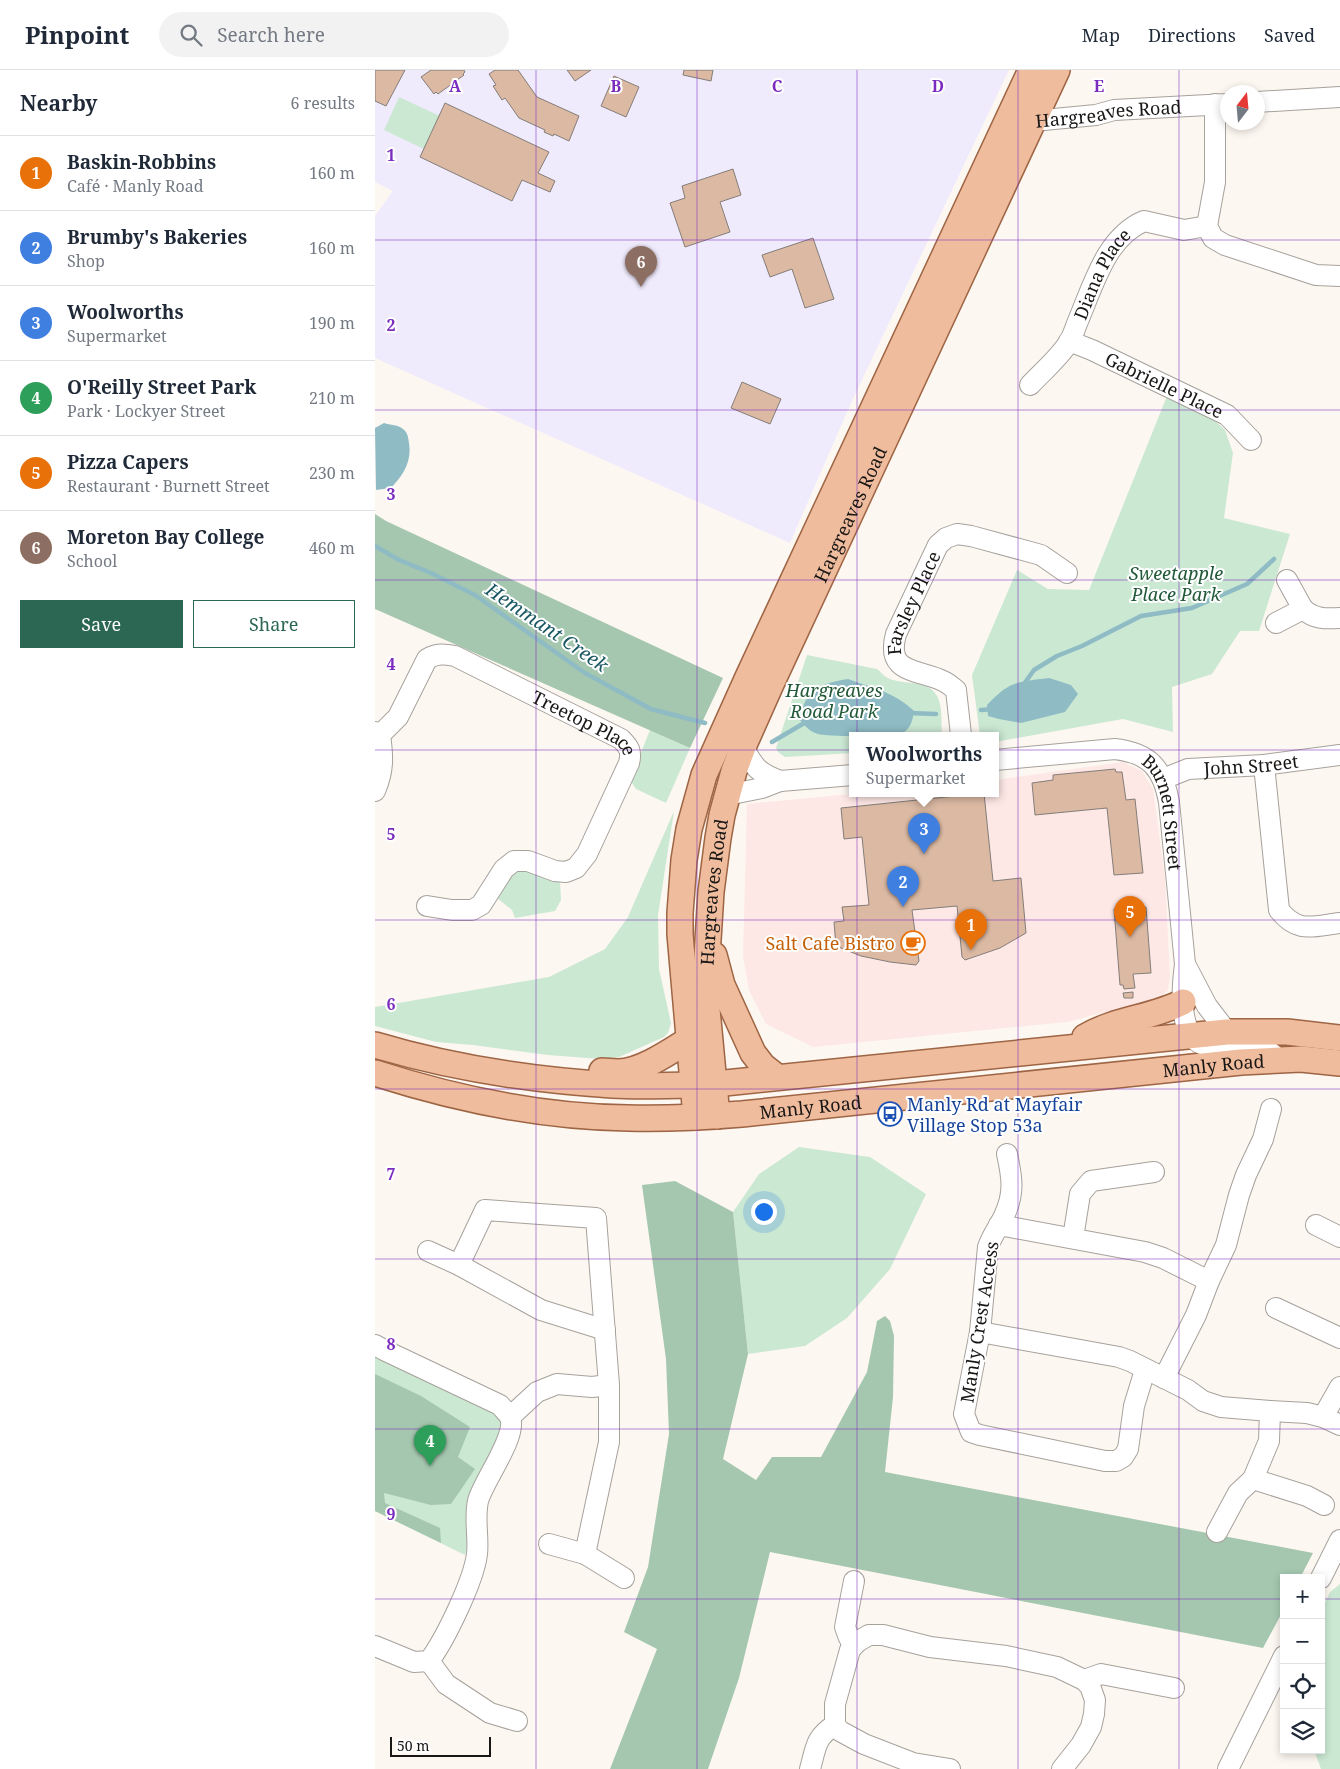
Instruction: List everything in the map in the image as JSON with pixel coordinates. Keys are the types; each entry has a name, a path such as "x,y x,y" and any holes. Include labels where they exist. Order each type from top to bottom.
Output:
{"main road":[{"path":"1022,116 1031,70"},
{"path":"1022,116 1057,70"},
{"name":"Hargreaves Road","path":"707,1116 704,1084 705,988 708,933 718,838 727,795 743,747 1022,116"},
{"name":"Hargreaves Road","path":"704,1084 690,1039 680,934 680,905 689,829 704,775 1022,116"},
{"path":"708,933 722,985 750,1046 757,1059 777,1077"},
{"path":"1070,1047 1097,1030 1167,1010 1183,1002"},
{"name":"Manly Road","path":"375,1045 422,1058 483,1071 543,1080 613,1085 704,1084 1190,1034 1287,1032 1340,1038"},
{"path":"483,1071 507,1062 619,1072 649,1063 690,1039"},
{"name":"Manly Road","path":"375,1073 448,1094 499,1104 553,1112 627,1118 707,1116 1279,1059 1340,1063"}],"street":[{"path":"1265,102 1340,97"},
{"name":"Hargreaves Road","path":"1022,116 1096,116 1114,110 1220,104"},
{"path":"1220,117 1215,182 1207,226 1213,238 1225,245 1316,275 1340,276"},
{"name":"Diana Place","path":"1030,385 1054,361 1069,342 1102,264 1113,246 1129,230 1144,221 1185,230 1207,226"},
{"name":"Gabrielle Place","path":"1069,342 1092,350 1227,415 1251,440"},
{"name":"Farsley Place","path":"961,732 956,690 943,681 906,669 896,658 893,648 896,634 938,546 946,538 957,534 971,536 1041,554 1067,573"},
{"path":"1287,580 1303,609 1310,615 1325,620 1340,618"},
{"path":"1276,623 1303,609"},
{"name":"Treetop Place","path":"377,733 399,717 427,659 434,654 441,654 455,656 621,739 629,747 631,755 629,763 587,854 576,868 566,872 555,871 528,861 514,861 504,869 481,905 472,910 452,910 427,906"},
{"path":"375,791 383,760 377,733"},
{"path":"743,747 757,770 780,781"},
{"name":"Burnett Street","path":"999,760 1115,748 1129,750 1143,756 1155,765 1163,779 1169,802 1185,964 1182,986 1183,1002 1190,1034"},
{"name":"John Street","path":"1163,779 1188,769 1264,765 1340,755"},
{"path":"1264,765 1279,910 1287,921 1304,927 1340,923"},
{"path":"727,795 762,788 780,781 849,775"},
{"name":"Burnett Street","path":"1185,964 1207,1006 1227,1032"},
{"path":"1190,1034 1201,1044 1210,1046 1261,1046 1279,1059"},
{"path":"1165,1378 1227,1245 1241,1188 1263,1139 1271,1110"},
{"name":"Manly Crest Access","path":"1007,1154 1012,1181 1010,1199 988,1247 980,1332 964,1414 971,1432 1105,1461 1116,1461 1123,1457 1128,1449 1134,1406 1145,1370"},
{"path":"1073,1238 1080,1194 1091,1180 1153,1172"},
{"path":"459,1265 485,1210 595,1218 609,1385 609,1442 585,1554"},
{"name":"Manly Crest Access","path":"999,1224 1145,1252 1163,1258 1209,1281"},
{"path":"1316,1226 1340,1237"},
{"path":"429,1251 459,1265 541,1310 605,1330"},
{"path":"1276,1308 1340,1338"},
{"path":"980,1332 1119,1357 1188,1390 1203,1401 1221,1407 1270,1412 1307,1413 1332,1421 1340,1387"},
{"path":"375,1344 386,1352 500,1405 510,1417 511,1432 478,1500 476,1519 477,1552 474,1573 438,1649 429,1661 414,1662 375,1646"},
{"path":"510,1417 537,1392 557,1384 592,1387 609,1385"},
{"path":"1217,1532 1238,1493 1253,1479 1269,1441 1270,1412"},
{"path":"1253,1479 1307,1496 1324,1505"},
{"path":"1323,1574 1340,1541"},
{"path":"549,1544 585,1554 623,1578"},
{"path":"854,1581 845,1627 849,1638 857,1642"},
{"path":"950,1769 913,1764 846,1736 835,1725 835,1704 850,1650 857,1642 869,1635 883,1635 930,1647 1006,1656 1057,1667 1085,1680 1090,1686 1095,1700 1091,1727 1081,1745 1062,1769"},
{"path":"429,1661 446,1684 490,1713 517,1721"},
{"path":"1228,1769 1280,1664"},
{"path":"1085,1680 1101,1674 1175,1688"},
{"path":"810,1769 819,1738 835,1725"}],"shaded area":[{"path":"375,70 1009,70 851,403 790,543 375,358 375,216 393,191 375,182"},
{"path":"1123,762 1142,771 1153,789 1165,877 1170,976 1168,990 1160,998 1067,1022 813,1047 766,1024 749,990 743,956 747,804 849,794 849,797 999,797 999,779"}],"green space":[{"path":"399,97 440,116 424,149 384,130"},
{"name":"Sweetapple Place Park","path":"1167,396 1212,418 1225,430 1233,453 1224,518 1290,534 1259,631 1240,631 1212,674 1172,687 1173,732 1123,719 999,741 999,732 980,732 972,675 1017,570 1048,589 1089,590"},
{"path":"375,514 386,521 723,678 690,748 375,609"},
{"name":"Hargreaves Road Park","path":"807,655 877,669 892,680 921,684 933,690 939,700 942,732 849,732 849,753 785,757 776,748"},
{"path":"650,730 690,748 666,803 636,789 630,780"},
{"path":"674,811 658,915 659,969 671,1023 668,1033 664,1037 619,1057 600,1059 436,1042 375,1026 375,1007 549,977 605,949 628,917"},
{"path":"520,871 535,872 560,881 561,900 555,911 515,918 512,910 497,898 511,876"},
{"path":"799,1147 870,1157 926,1194 890,1269 847,1318 805,1346 748,1354 733,1212 759,1174"},
{"path":"675,1181 733,1212 748,1354 723,1459 756,1480 772,1457 821,1457 867,1372 877,1321 885,1316 890,1321 894,1336 893,1397 885,1472 1313,1553 1302,1574 1280,1574 1280,1616 1263,1648 770,1552 739,1678 708,1769 610,1769 657,1649 624,1632 648,1567 669,1434 666,1359 642,1185"},
{"path":"375,1355 494,1410 503,1421 465,1555 375,1511"},
{"path":"375,1374 421,1396 470,1427 458,1457 475,1469 451,1504 431,1505 384,1493 385,1503 440,1528 441,1543 375,1511"},
{"path":"1340,1584 1340,1769 1321,1769 1315,1754 1325,1754 1325,1603 1330,1592"}],"water":[{"path":"384,423 399,427 406,432 410,450 406,468 391,488 376,490 375,428"},
{"path":"1049,678 1071,685 1078,694 1065,712 1021,723 988,716 987,705 1008,687 1021,682"},
{"path":"848,679 883,691 899,699 914,711 908,728 904,732 849,732 849,736 815,733 800,720 804,705 811,693 831,682"}],"building":[{"path":"375,70 405,70 386,106 375,101"},
{"path":"431,70 464,70 465,72 464,75 438,94 436,92 434,94 421,77"},
{"path":"495,70 518,70 537,97 579,116 569,141 554,134 553,136 544,132 545,130 519,118 505,98 502,100 493,86 496,85 489,74"},
{"path":"567,70 591,70 575,81"},
{"path":"684,70 713,70 711,81 683,75"},
{"path":"614,76 639,87 626,117 601,106"},
{"path":"445,103 549,152 538,173 555,181 550,192 522,180 512,201 420,157"},
{"path":"733,169 741,195 720,202 730,232 685,247 670,203 685,198 682,186"},
{"path":"813,238 834,299 805,308 792,269 770,277 762,255"},
{"path":"742,382 781,399 770,424 731,408"},
{"path":"1115,769 1116,772 1122,772 1126,800 1135,799 1143,873 1114,875 1107,808 1035,815 1032,783 1053,780 1053,775"},
{"path":"946,797 984,797 993,881 1021,878 1026,933 1000,948 965,960 962,957 957,906 912,910 919,961 916,965 861,956 836,946 834,922 844,921 842,907 869,905 862,837 844,839 841,808"},
{"path":"1146,907 1151,973 1133,974 1135,988 1124,989 1123,985 1120,985 1114,909"},
{"path":"1133,992 1133,998 1124,998 1123,993"}],"waterway":[{"name":"Hemmant Creek","path":"375,546 399,560 431,573 475,595 585,673 651,709 705,723"},
{"name":"Hemmant Creek","path":"1024,684 1034,670 1057,656 1082,646 1141,616 1192,608 1247,584 1274,559"},
{"name":"Hemmant Creek","path":"981,710 993,709"},
{"name":"Hemmant Creek","path":"908,713 936,714"},
{"name":"Hemmant Creek","path":"772,742 806,722"}],"place":[{"name":"Moreton Bay College","path":"641,287"},
{"name":"Woolworths","path":"924,854"},
{"name":"Brumby's Bakeries","path":"903,907"},
{"name":"Pizza Capers","path":"1130,937"},
{"name":"Salt Cafe Bistro","path":"913,943"},
{"name":"Baskin-Robbins","path":"971,950"},
{"name":"Manly Rd at Mayfair Village Stop 53a","path":"890,1114"},
{"name":"O'Reilly Street Park","path":"430,1466"}]}
